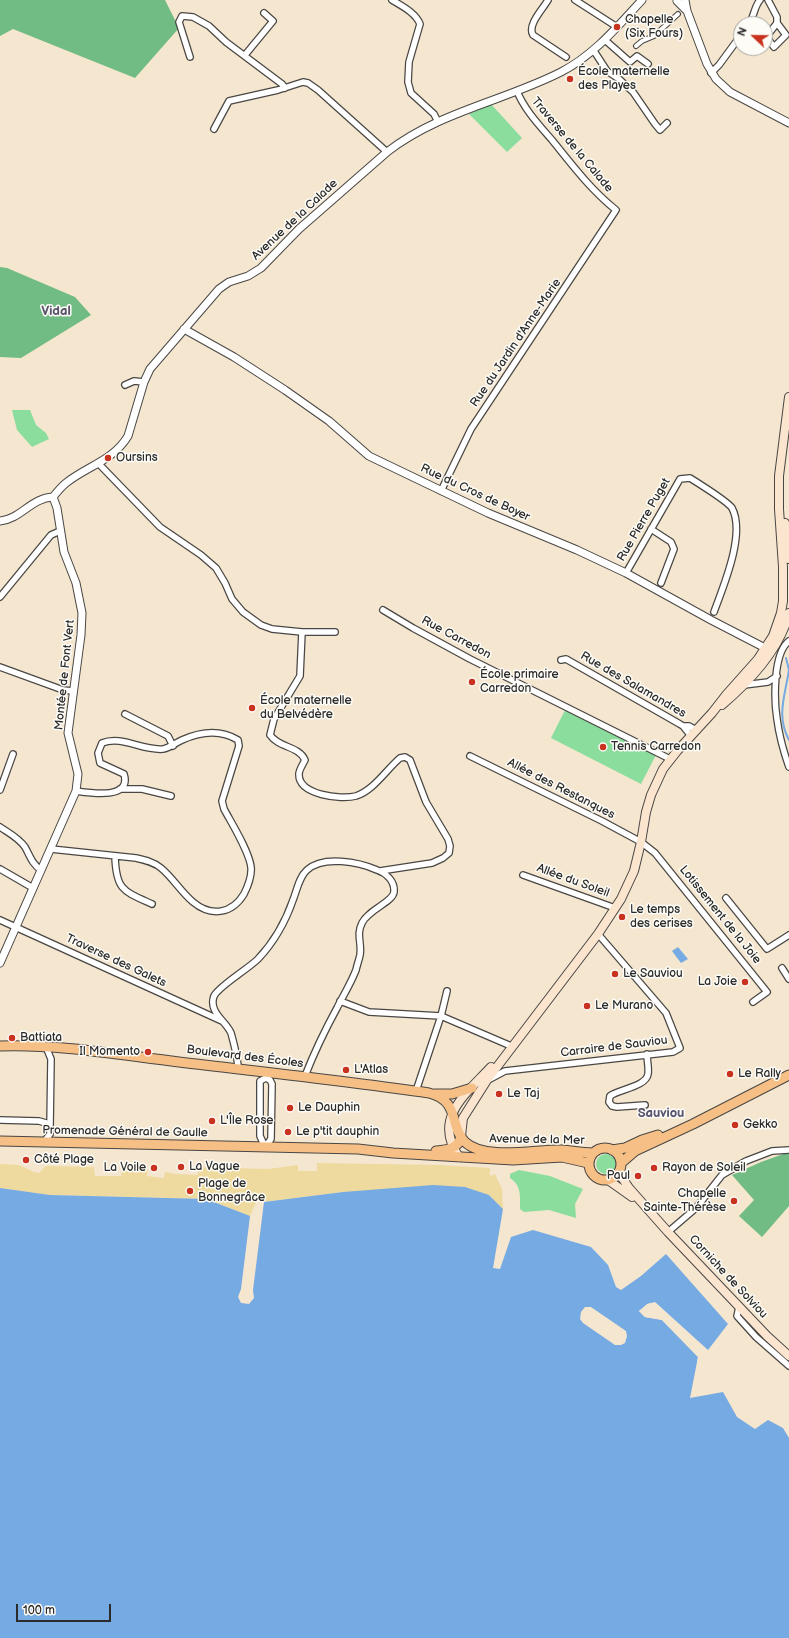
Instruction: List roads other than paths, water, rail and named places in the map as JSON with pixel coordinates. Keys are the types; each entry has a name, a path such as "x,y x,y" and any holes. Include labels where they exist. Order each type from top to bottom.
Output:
{"main road":[{"path":"712,713 726,695 769,650 778,624 783,601 783,567 779,509 780,460 789,396"},
{"path":"780,497 783,509 789,559"},
{"path":"453,1148 458,1144 461,1136 463,1118 487,1080 598,934 615,908 634,871 650,795 656,782 670,760 693,733 712,713 744,685 782,633 788,614"},
{"path":"459,1157 450,1143 449,1128 452,1111 520,1037"},
{"name":"Boulevard des Écoles","path":"0,1046 46,1047 238,1069 266,1075 305,1076 435,1094 452,1094 472,1088"},
{"path":"701,1119 642,1140 625,1148 612,1150 604,1148 593,1153 588,1163 590,1171 600,1180 608,1180 615,1176 620,1166 636,1151 701,1119 789,1075"},
{"path":"435,1094 447,1103 452,1111 461,1136"},
{"name":"Avenue de la Mer","path":"461,1136 467,1144 487,1151 512,1153 562,1150 593,1153"},
{"name":"Promenade Général de Gaulle","path":"0,1141 358,1149 393,1153 459,1157"},
{"name":"Promenade Général de Gaulle","path":"393,1153 445,1150 453,1148"},
{"path":"612,1150 617,1154 620,1166"},
{"name":"Avenue de la Mer","path":"459,1157 513,1160 562,1157 588,1163"},
{"name":"Corniche de Solviou","path":"620,1166 621,1176 629,1188 651,1213 739,1307 789,1356"},
{"name":"Corniche de Solviou","path":"608,1180 621,1188 651,1213"}],"street":[{"path":"392,0 412,13 418,19 420,24 409,62 407,74 408,82 411,93 434,114 438,122"},
{"path":"548,0 532,27 531,33 533,36 566,57"},
{"path":"575,0 618,27"},
{"name":"Avenue de la Calade","path":"0,521 16,515 41,498 53,497 65,484 114,454 128,436 144,382 150,369 219,289 230,282 248,276 261,268 299,229 401,141 438,122 562,72 594,51 642,0"},
{"path":"677,0 687,11"},
{"path":"685,0 687,11 711,73 719,83 730,92 789,123"},
{"path":"752,16 756,5 760,0"},
{"path":"768,0 777,17 777,23 786,35 774,47 773,46"},
{"path":"245,55 273,21 264,13"},
{"path":"636,46 642,41 654,36 678,14"},
{"path":"190,56 179,22 182,16 193,17 199,20 282,84 285,88"},
{"path":"773,28 777,23"},
{"path":"605,40 630,62 637,56 647,64"},
{"path":"711,73 733,46"},
{"path":"594,51 607,71 619,79 633,92 660,130 667,123"},
{"path":"214,130 229,101 285,88 303,82 312,85 388,152"},
{"name":"Traverse de la Calade","path":"517,91 524,106 567,159 591,187 616,210"},
{"name":"Rue du Jardin d'Anne-Marie","path":"441,491 471,430 616,210"},
{"name":"Rue du Cros de Boyer","path":"184,329 234,357 285,390 329,421 369,456 488,513 626,573 728,630 769,650"},
{"path":"125,386 134,381 144,382"},
{"path":"99,464 160,526 201,555 216,568 226,583 232,599 243,612 261,625 272,629 302,632 335,632"},
{"name":"Rue Pierre Puget","path":"626,573 680,479 690,478 732,507 736,520 734,558 714,612"},
{"name":"Montée de Font Vert","path":"0,963 76,791 78,774 68,733 81,635 82,613 79,594 67,560 60,531 57,508 53,497"},
{"path":"651,529 671,542 674,549 661,583"},
{"path":"0,597 51,534 60,531"},
{"path":"778,624 788,614 783,601"},
{"name":"Rue Carredon","path":"383,610 470,659 670,760"},
{"path":"302,632 300,676 274,719 270,736 274,741 303,755 305,760 298,772 299,780 316,794 344,798 356,796 365,791 400,758 405,757 410,760 426,802 448,839 450,846 449,853 443,858 432,863 380,871"},
{"path":"789,641 784,645 780,654 777,676 776,709 777,721 789,767"},
{"name":"Rue des Salamandres","path":"561,660 566,659 683,726 689,726 693,733"},
{"path":"0,667 63,690 73,691"},
{"path":"744,685 768,682 777,676"},
{"path":"125,714 168,736 173,746"},
{"path":"51,849 136,858 149,861 161,868 193,902 215,912 229,910 245,893 249,882 251,868 248,857 224,809 222,801 239,746 238,740 224,734 210,732 182,740 173,746 164,749 155,749 109,740 102,743 98,753 100,763 124,774 126,780 124,786 113,792 97,794 76,791"},
{"path":"0,790 13,754"},
{"name":"Allée des Restanques","path":"470,756 641,842"},
{"path":"118,789 142,789 171,796"},
{"path":"0,827 17,838 24,846 31,861 41,870"},
{"name":"Lotissement de la Joie","path":"641,842 655,853 767,992 753,1002"},
{"path":"115,856 117,879 122,887 127,893 152,904"},
{"path":"238,1069 230,1032 215,1010 213,1003 214,996 256,961 272,944 291,906 300,881 307,870 311,867 327,862 357,863 380,871 389,877 392,882 394,893 391,898 371,912 362,922 358,934 360,955 355,971 316,1050 305,1076"},
{"path":"0,869 33,888"},
{"name":"Allée du Soleil","path":"523,875 615,908"},
{"path":"726,898 767,949 789,935"},
{"name":"Traverse des Galets","path":"0,920 222,1021"},
{"name":"Carraire de Sauviou","path":"487,1080 505,1071 673,1052 680,1048 666,1013 598,934"},
{"path":"782,968 789,978"},
{"path":"416,1091 441,1016 447,991"},
{"path":"340,1001 368,1012 441,1016 511,1046"},
{"path":"44,1142 50,1134 51,1059 46,1047"},
{"path":"645,1106 612,1106 610,1096 614,1092 638,1084 645,1080 648,1074 647,1054"},
{"path":"501,1061 505,1071"},
{"path":"266,1075 272,1084 271,1139 265,1147 260,1136 260,1081 266,1075"},
{"path":"0,1120 39,1121 46,1123 50,1127"},
{"path":"668,1232 696,1208 722,1175 746,1161 772,1151 789,1150"},
{"path":"739,1307 737,1316 756,1337 789,1366"}],"water":[{"path":"678,947 688,959 681,963 672,951"},
{"path":"433,1185 465,1187 489,1195 503,1209 493,1268 500,1269 511,1237 533,1230 591,1247 608,1265 616,1287 621,1290 641,1276 666,1254 728,1324 708,1350 655,1302 647,1304 639,1311 645,1317 662,1320 698,1357 690,1398 723,1392 737,1417 755,1429 768,1420 783,1428 789,1438 789,1638 0,1638 0,1188 50,1195 206,1199 250,1216 241,1289 238,1297 241,1303 249,1304 254,1298 253,1290 264,1202 343,1192"}],"waterway":[{"path":"786,658 789,670"},
{"path":"789,670 782,714 785,731 789,740"}],"place":[{"name":"Chapelle (Six Fours)","path":"617,27"},
{"name":"École maternelle des Playes","path":"570,79"},
{"name":"Oursins","path":"108,458"},
{"name":"École primaire Carredon","path":"472,682"},
{"name":"École maternelle du Belvédère","path":"252,708"},
{"name":"Tennis Carredon","path":"603,747"},
{"name":"Le temps des cerises","path":"622,917"},
{"name":"Le Sauviou","path":"615,974"},
{"name":"La Joie","path":"745,982"},
{"name":"Le Murano","path":"587,1006"},
{"name":"Battiata","path":"12,1038"},
{"name":"Il Momento","path":"148,1052"},
{"name":"L'Atlas","path":"346,1070"},
{"name":"Le Rally","path":"730,1074"},
{"name":"Le Taj","path":"499,1094"},
{"name":"Le Dauphin","path":"290,1108"},
{"name":"L'Île Rose","path":"212,1121"},
{"name":"Gekko","path":"735,1125"},
{"name":"Le p'tit dauphin","path":"288,1132"},
{"name":"Côté Plage","path":"26,1160"},
{"name":"La Vague","path":"181,1167"},
{"name":"La Voile","path":"154,1168"},
{"name":"Rayon de Soleil","path":"654,1168"},
{"name":"Paul","path":"638,1176"},
{"name":"Plage de Bonnegrâce","path":"190,1191"},
{"name":"Chapelle Sainte-Thérèse","path":"734,1201"}],"district":[{"name":"Vidal","path":"56,312"},
{"name":"Sauviou","path":"661,1114"}]}
